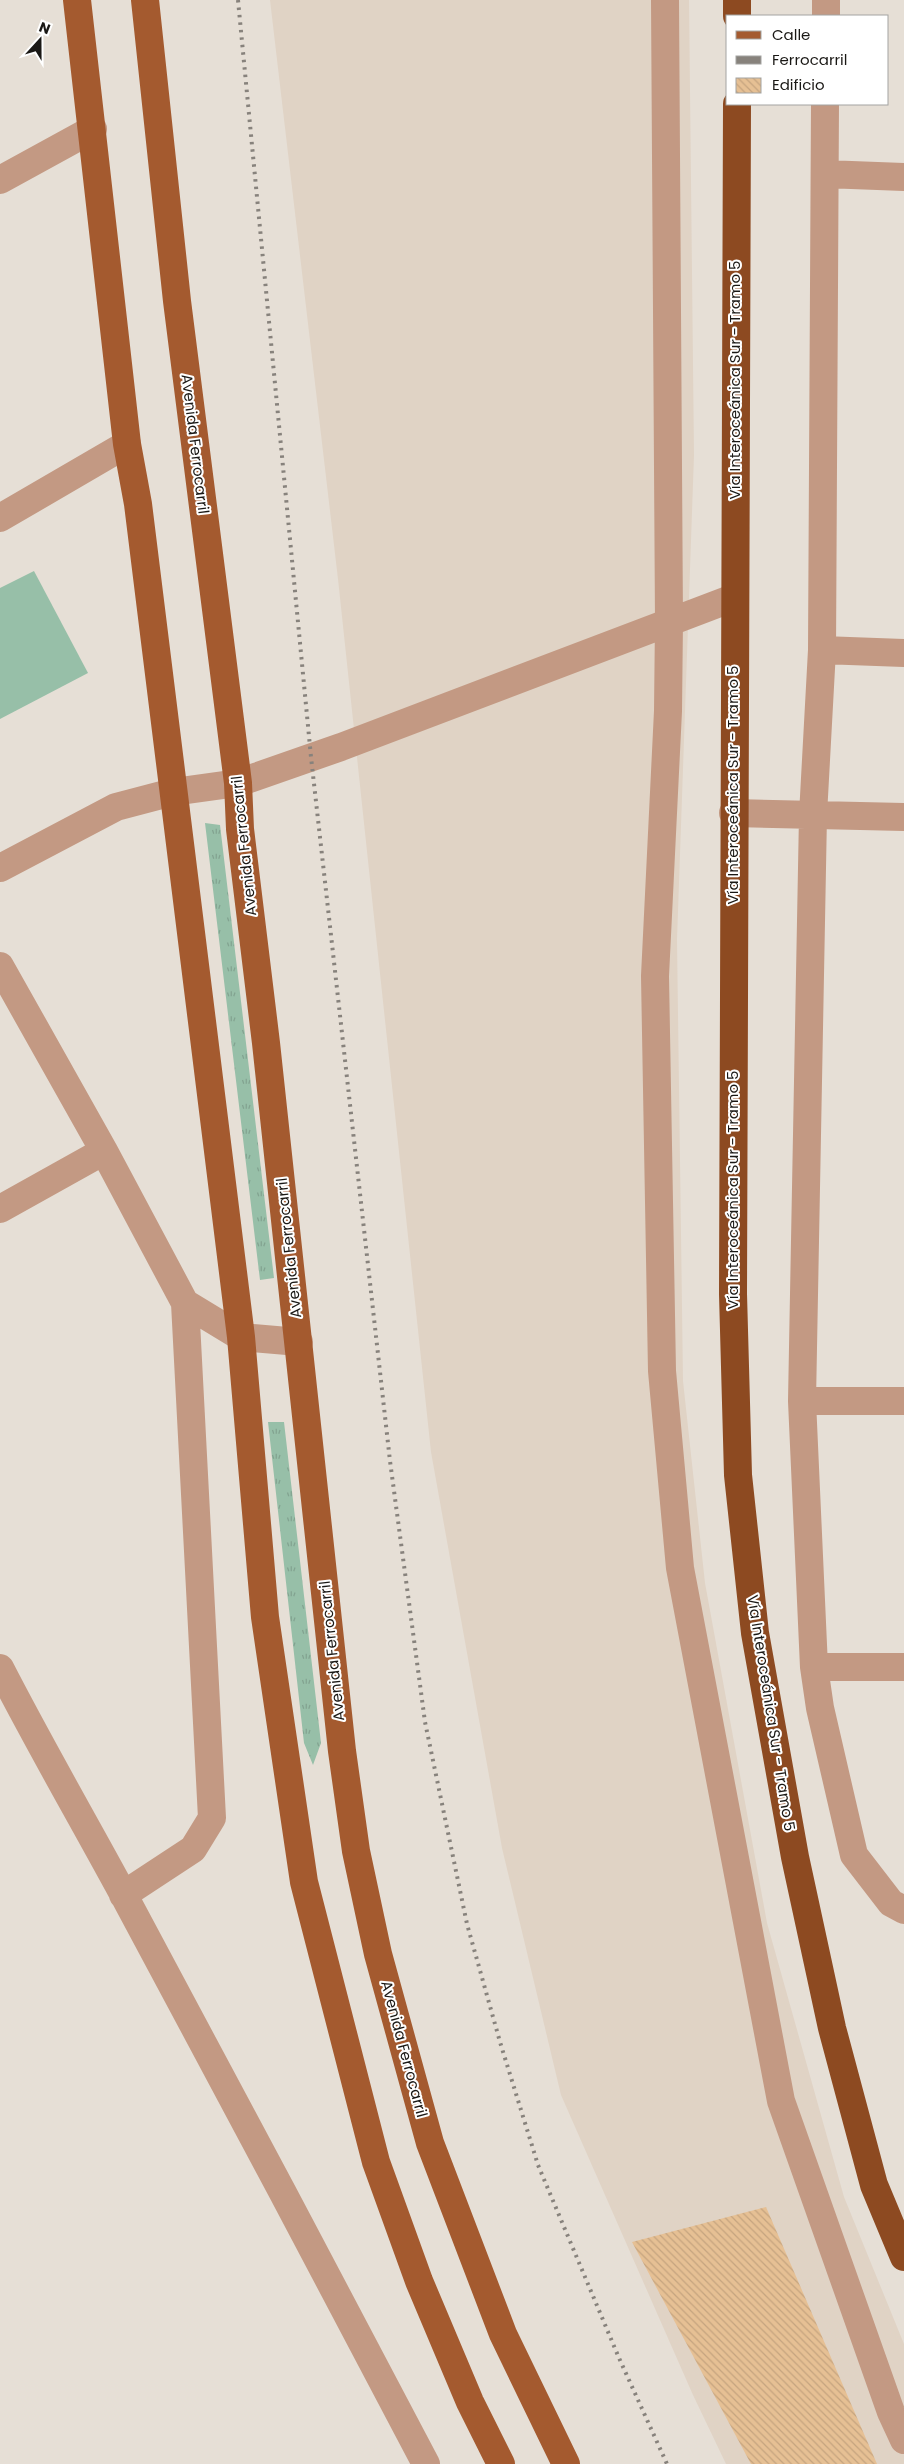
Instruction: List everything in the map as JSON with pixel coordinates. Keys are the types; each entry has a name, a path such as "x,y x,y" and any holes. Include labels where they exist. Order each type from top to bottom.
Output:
{"highway":[{"path":"737,0 737,15"},
{"name":"Vía Interoceánica Sur - Tramo 5","path":"737,105 733,1294 738,1475 755,1633 795,1857 832,2028 874,2185 904,2257"}],"main road":[{"path":"77,0 127,444 138,504 241,1337 265,1617 304,1882 376,2162 423,2290 470,2402 502,2464"},
{"name":"Avenida Ferrocarril","path":"145,0 177,301 238,783 240,829 266,1043 342,1750 356,1851 378,1954 430,2143 503,2334 566,2464"}],"street":[{"path":"665,0 669,621 668,711 655,976 662,1372 680,1568 781,2101 891,2412 904,2440"},
{"path":"826,0 826,15"},
{"path":"825,105 822,650 813,815 802,1401 814,1667 820,1708 854,1855 891,1903 904,1910"},
{"path":"0,180 93,129"},
{"path":"825,174 904,178"},
{"path":"0,518 127,444"},
{"path":"0,868 116,807 173,792 238,783 341,747 669,621 734,598"},
{"path":"822,650 904,653"},
{"path":"734,813 904,817"},
{"path":"0,966 104,1151 184,1303 212,1818 193,1848 123,1895"},
{"path":"0,1209 104,1151"},
{"path":"184,1303 241,1337 299,1342"},
{"path":"802,1401 904,1401"},
{"path":"814,1667 904,1667"},
{"path":"0,1668 43,1753 123,1895 317,2254 426,2464"}],"shaded area":[{"path":"270,0 689,0 694,455 677,940 683,1381 705,1583 767,1923 844,2197 904,2344 904,2464 726,2464 693,2395 561,2095 502,1848 431,1452 338,579"}],"green space":[{"path":"34,571 88,673 0,719 0,588"},
{"path":"205,823 220,825 274,1278 260,1280"},
{"path":"268,1422 284,1422 321,1743 313,1765 304,1743"}],"building":[{"path":"766,2207 877,2464 751,2464 632,2242"}],"railway":[{"path":"238,0 311,757 390,1461 425,1722 467,1924 500,2042 538,2165 619,2358 667,2464"}]}
